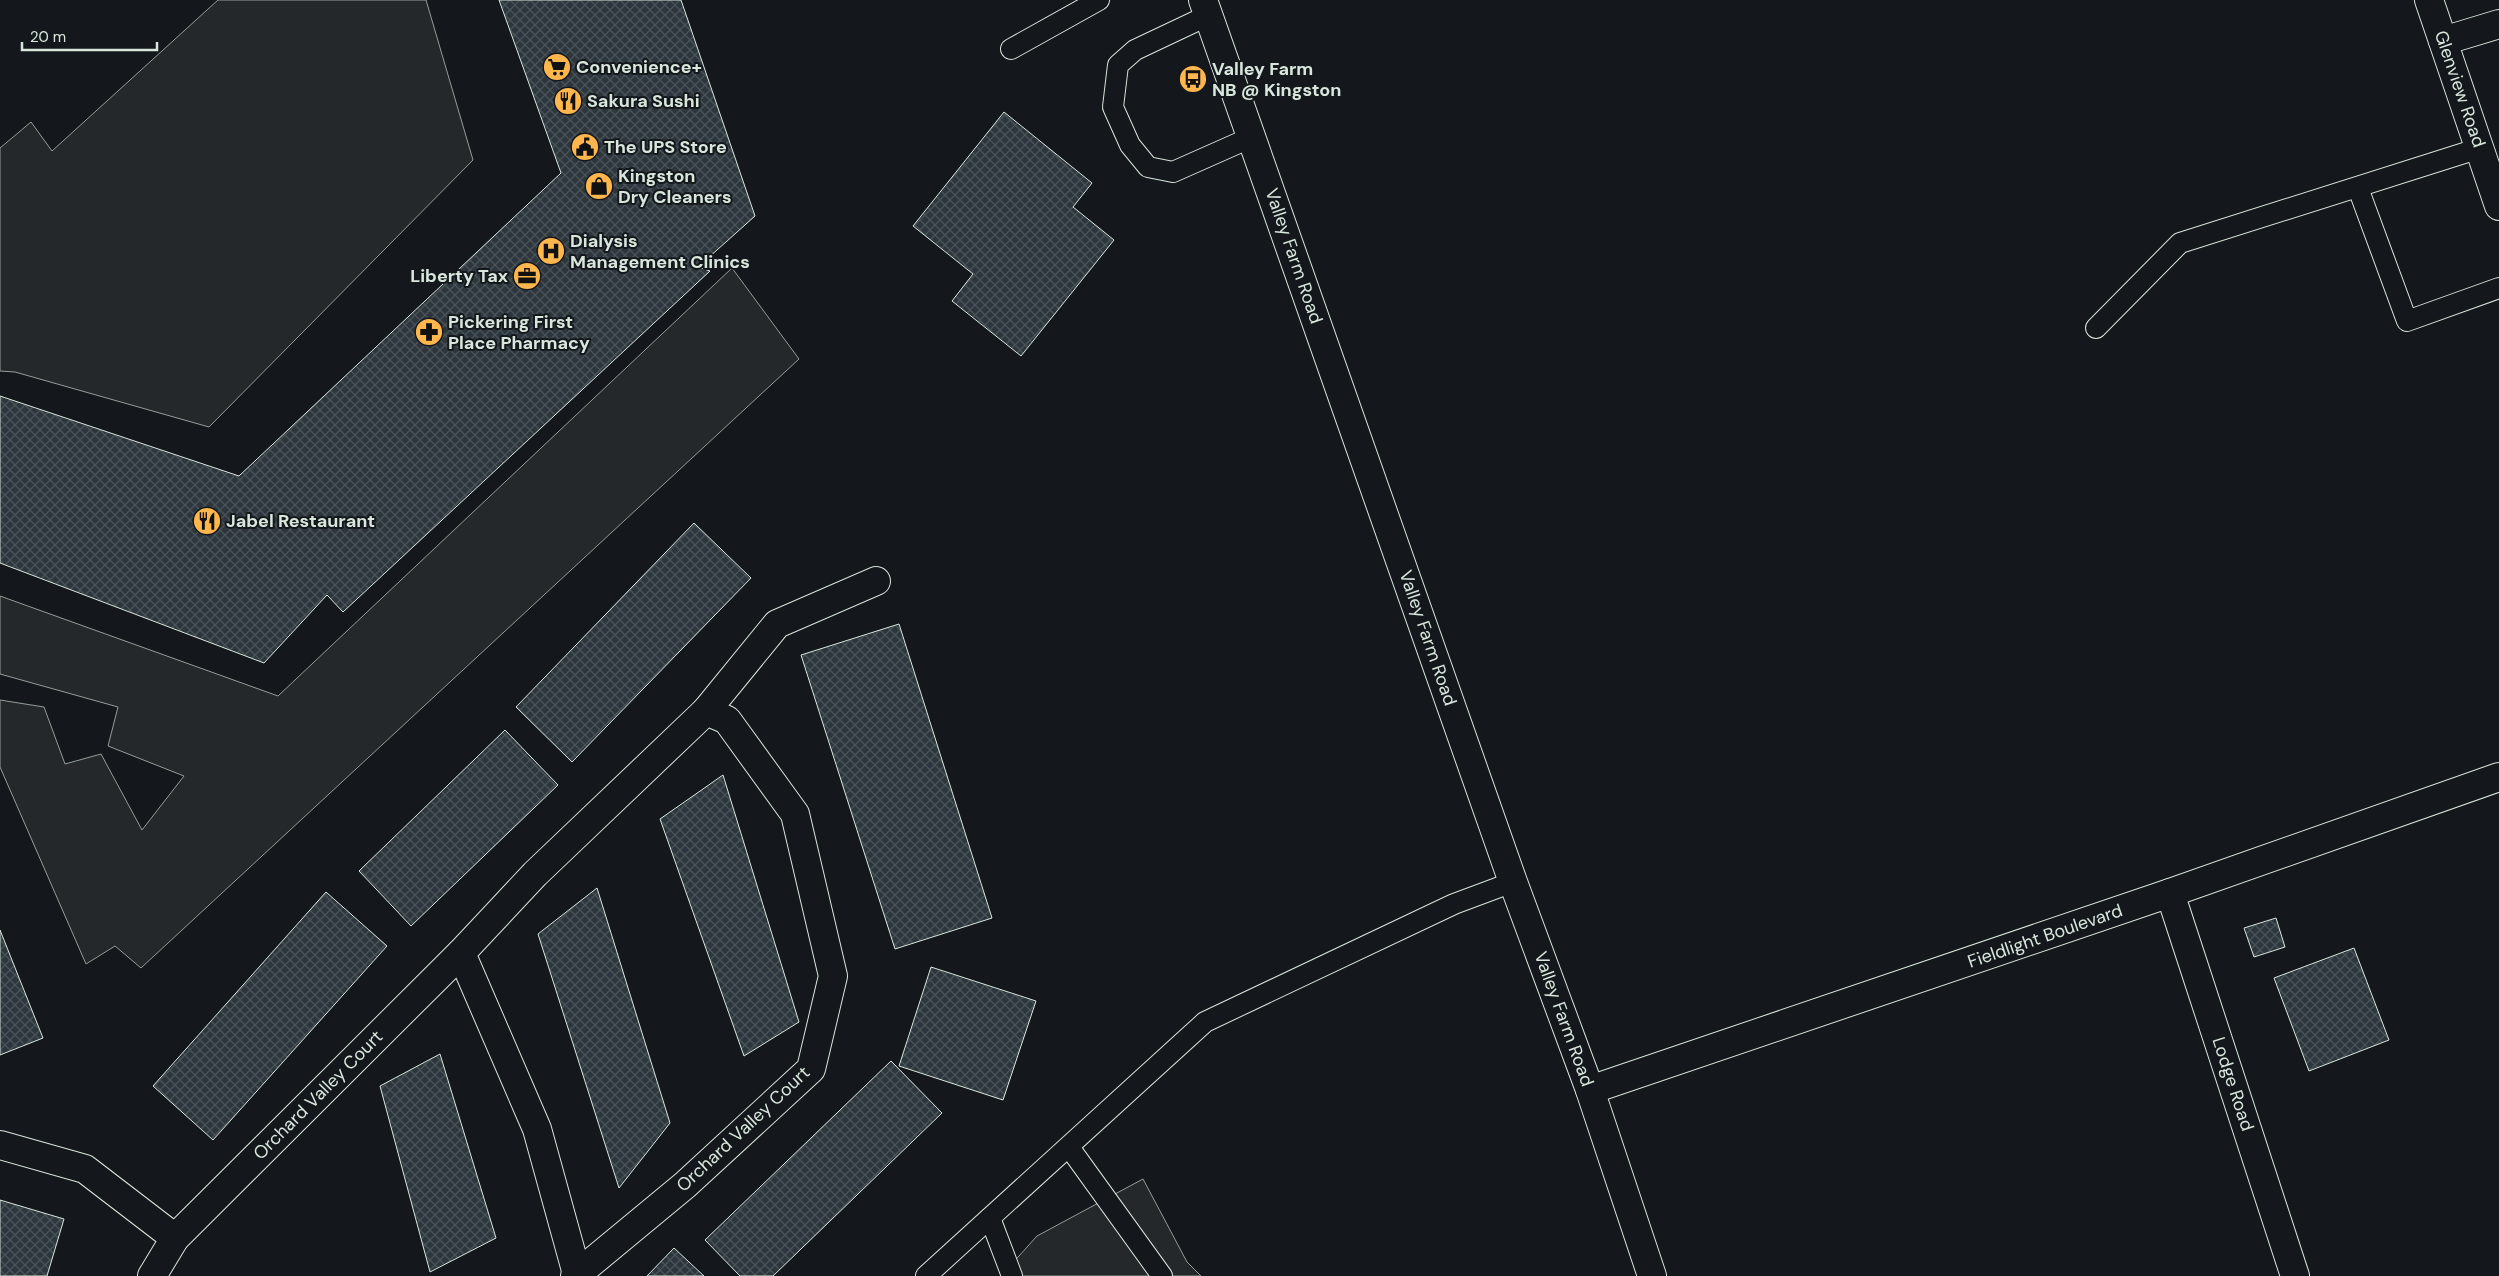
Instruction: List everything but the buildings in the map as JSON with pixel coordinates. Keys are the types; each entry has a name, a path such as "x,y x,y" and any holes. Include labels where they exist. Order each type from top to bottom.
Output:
{"street":[{"name":"Glenview Road","path":"2429,0 2499,206"},
{"name":"Valley Farm Road","path":"1206,7 1513,882 1590,1090 1652,1276"},
{"path":"2443,40 2499,24"},
{"name":"Orchard Valley Court","path":"152,1276 175,1238 461,953 535,874 706,711 777,624 876,581"},
{"name":"Orchard Valley Court","path":"461,953 538,1129 576,1275 692,1178 812,1069 832,976 795,814 727,720 706,711"},
{"name":"Fieldlight Boulevard","path":"1590,1090 2170,893 2499,778"},
{"name":"Lodge Road","path":"2170,893 2295,1276"},
{"path":"0,1145 85,1169 175,1238"}],"lane":[{"path":"1011,49 1100,0"},
{"path":"1206,7 1135,50 1118,65 1114,107 1130,146 1148,167 1173,172 1252,138"},
{"path":"2096,328 2180,243 2480,148"},
{"path":"2358,188 2406,321 2499,288"},
{"path":"926,1276 1205,1022 1454,904 1513,882"},
{"path":"1069,1147 1162,1276"},
{"path":"990,1218 1012,1276"}],"shaded area":[{"path":"218,0 426,0 473,160 209,427 15,372 0,371 0,148 31,122 52,151"},
{"path":"732,268 799,359 141,968 115,946 86,964 0,767 0,700 44,707 65,764 101,754 142,830 184,776 108,746 118,707 0,674 0,596 278,696"},
{"path":"1143,1179 1187,1262 1201,1276 1001,1276 1037,1236"}],"place":[{"name":"Convenience+","path":"557,67"},
{"name":"Valley Farm NB @ Kingston","path":"1193,79"},
{"name":"Sakura Sushi","path":"568,101"},
{"name":"The UPS Store","path":"585,147"},
{"name":"Kingston Dry Cleaners","path":"599,186"},
{"name":"Dialysis Management Clinics","path":"551,251"},
{"name":"Liberty Tax","path":"527,276"},
{"name":"Pickering First Place Pharmacy","path":"429,332"},
{"name":"Jabel Restaurant","path":"207,521"}]}
